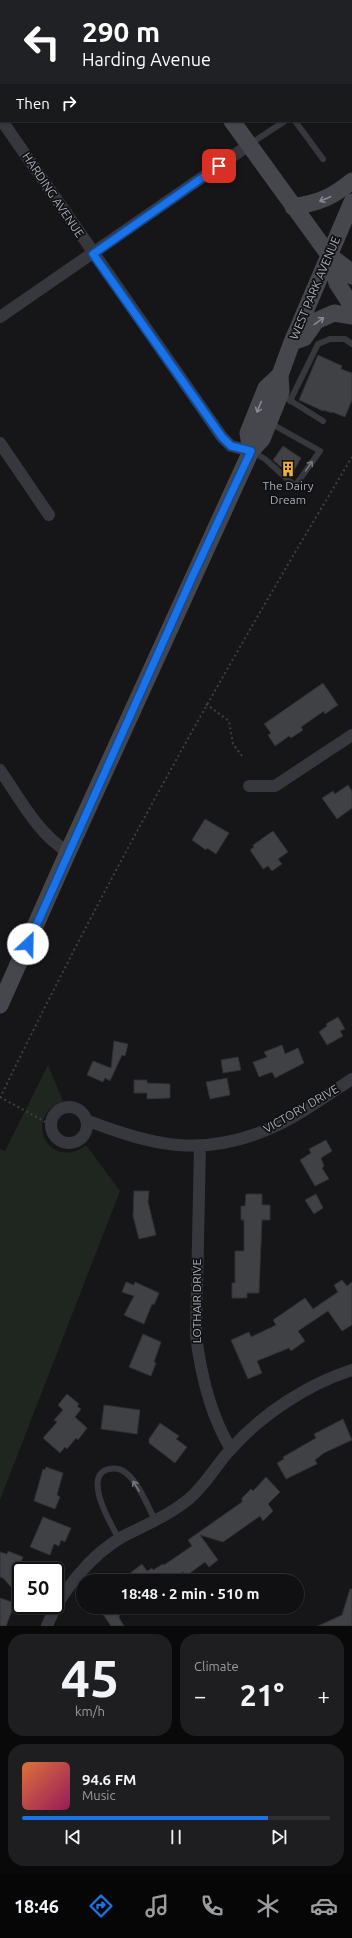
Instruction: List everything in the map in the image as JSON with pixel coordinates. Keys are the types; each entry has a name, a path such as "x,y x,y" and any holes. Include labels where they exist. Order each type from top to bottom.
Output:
{"main road":[{"path":"233,122 328,255 347,269 352,276"},
{"path":"293,207 320,201 336,194 352,181"},
{"name":"WEST PARK AVENUE","path":"251,451 248,433 266,388 280,375 328,255 345,225 352,202"},
{"path":"328,255 337,283 352,306"},
{"path":"292,342 304,338 316,321 334,313 352,316"},
{"name":"WEST PARK AVENUE","path":"0,1005 68,852 251,451 262,439 269,422 286,397 280,375"}],"street":[{"name":"HARDING AVENUE","path":"3,122 93,254 222,437 231,446 251,451"},
{"path":"0,317 249,145"},
{"path":"0,443 49,515"},
{"path":"249,786 275,786 352,735"},
{"path":"0,770 36,822 54,843 68,852"},
{"name":"VICTORY DRIVE","path":"86,1120 124,1135 145,1140 200,1146 217,1145 238,1141 272,1128 352,1079"},
{"path":"69,1107 80,1111 86,1120 87,1126 82,1137 71,1143 60,1140 55,1136 51,1125 52,1120 59,1110 69,1107"},
{"name":"LOTHAIR DRIVE","path":"200,1146 196,1336 199,1358 211,1410 220,1432 231,1449"},
{"path":"47,1626 68,1588 79,1574 106,1549 119,1540 172,1512 190,1498 204,1484 231,1449 263,1420 308,1390 352,1370"}],"lane":[{"path":"249,145 284,122"},
{"path":"296,122 323,159"},
{"path":"323,421 286,397 318,344 330,339 345,339 352,344"},
{"path":"251,451 265,459 295,486 320,451 269,422"},
{"path":"119,1540 100,1500 97,1485 98,1477 105,1470 116,1468 126,1472 133,1481 155,1520"}],"path":[{"path":"51,1125 0,1098 83,935 206,704 352,457"},
{"path":"206,704 229,721 233,744 242,756"}],"shaded area":[{"path":"48,1065 63,1101 51,1108 44,1118 42,1127 48,1144 56,1150 65,1153 75,1151 86,1145 120,1191 0,1500 0,1149 5,1151"}],"building":[{"path":"318,355 342,366 341,369 352,373 352,400 345,417 332,412 323,411 299,400"},
{"name":"The Dairy Dream","path":"283,446 301,458 291,476 273,460"},
{"path":"323,683 338,705 325,714 324,711 301,727 303,730 291,738 289,736 275,746 268,735 271,733 264,724"},
{"path":"348,785 352,791 352,808 337,819 322,798 333,791 335,794"},
{"path":"205,819 229,833 216,854 207,848 206,850 192,840"},
{"path":"273,831 288,852 278,859 282,864 272,871 268,866 263,869 250,850 254,847 253,845"},
{"path":"338,1017 345,1029 340,1031 343,1036 327,1045 319,1032 327,1026 326,1024"},
{"path":"114,1041 128,1044 125,1056 122,1055 110,1081 105,1078 103,1082 87,1075 93,1061 111,1068"},
{"path":"282,1045 285,1054 298,1048 304,1063 275,1078 272,1072 259,1077 253,1062 267,1057 264,1052"},
{"path":"238,1057 241,1070 223,1073 221,1060"},
{"path":"227,1078 230,1095 210,1099 206,1082"},
{"path":"134,1080 147,1080 147,1083 170,1084 170,1098 147,1099 147,1093 134,1093"},
{"path":"326,1140 332,1151 321,1158 324,1166 322,1168 329,1179 315,1186 300,1160 311,1153 309,1149"},
{"path":"134,1191 149,1191 148,1202 156,1235 139,1239 133,1216"},
{"path":"246,1194 262,1194 262,1205 270,1205 270,1220 262,1220 259,1293 247,1293 247,1298 232,1298 232,1283 235,1283 235,1251 244,1251 244,1220 241,1220 241,1206 245,1206"},
{"path":"316,1194 323,1208 314,1214 305,1200"},
{"path":"342,1280 347,1286 352,1282 352,1325 342,1331 328,1311 298,1331 305,1341 291,1351 289,1348 257,1361 262,1373 248,1379 231,1340 249,1332 251,1337 276,1325 273,1320 305,1298 313,1309 338,1292 334,1285"},
{"path":"126,1282 134,1285 135,1282 159,1293 154,1305 152,1304 144,1324 124,1315 134,1296 122,1292"},
{"path":"143,1334 161,1342 151,1376 129,1367"},
{"path":"67,1394 79,1404 77,1406 81,1409 75,1417 87,1428 78,1440 76,1438 67,1449 65,1447 60,1453 43,1438 57,1422 54,1420 63,1410 58,1405"},
{"path":"104,1405 140,1410 137,1434 101,1429"},
{"path":"343,1419 352,1440 324,1453 315,1460 317,1464 286,1479 277,1463 284,1459 283,1457 316,1438 314,1434"},
{"path":"160,1423 179,1436 176,1439 187,1447 175,1463 149,1443 149,1439"},
{"path":"46,1467 63,1473 57,1495 60,1497 55,1509 34,1501 43,1469 45,1470"},
{"path":"266,1477 280,1492 268,1504 273,1511 263,1521 260,1516 223,1542 200,1535 218,1560 209,1567 205,1562 189,1574 184,1574 183,1572 180,1574 129,1574 142,1564 147,1571 152,1568 153,1570 163,1564 164,1565 192,1546 188,1540 242,1502 242,1498 251,1489 253,1491"},
{"path":"43,1517 71,1528 65,1542 61,1540 59,1546 54,1544 50,1555 30,1547"},
{"path":"8,1551 23,1557 21,1562 12,1562 12,1588 3,1578 0,1577 0,1552 7,1554"},
{"path":"350,1589 352,1589 352,1626 318,1626 342,1615"},
{"path":"0,1598 12,1602 12,1611 6,1626 0,1626"},
{"path":"103,1614 120,1614 119,1618 124,1626 111,1626"}],"place":[{"name":"The Dairy Dream","path":"288,469"}],"route":[{"path":"28,944 194,573 251,451 231,446 222,437 93,254 219,166"}]}
